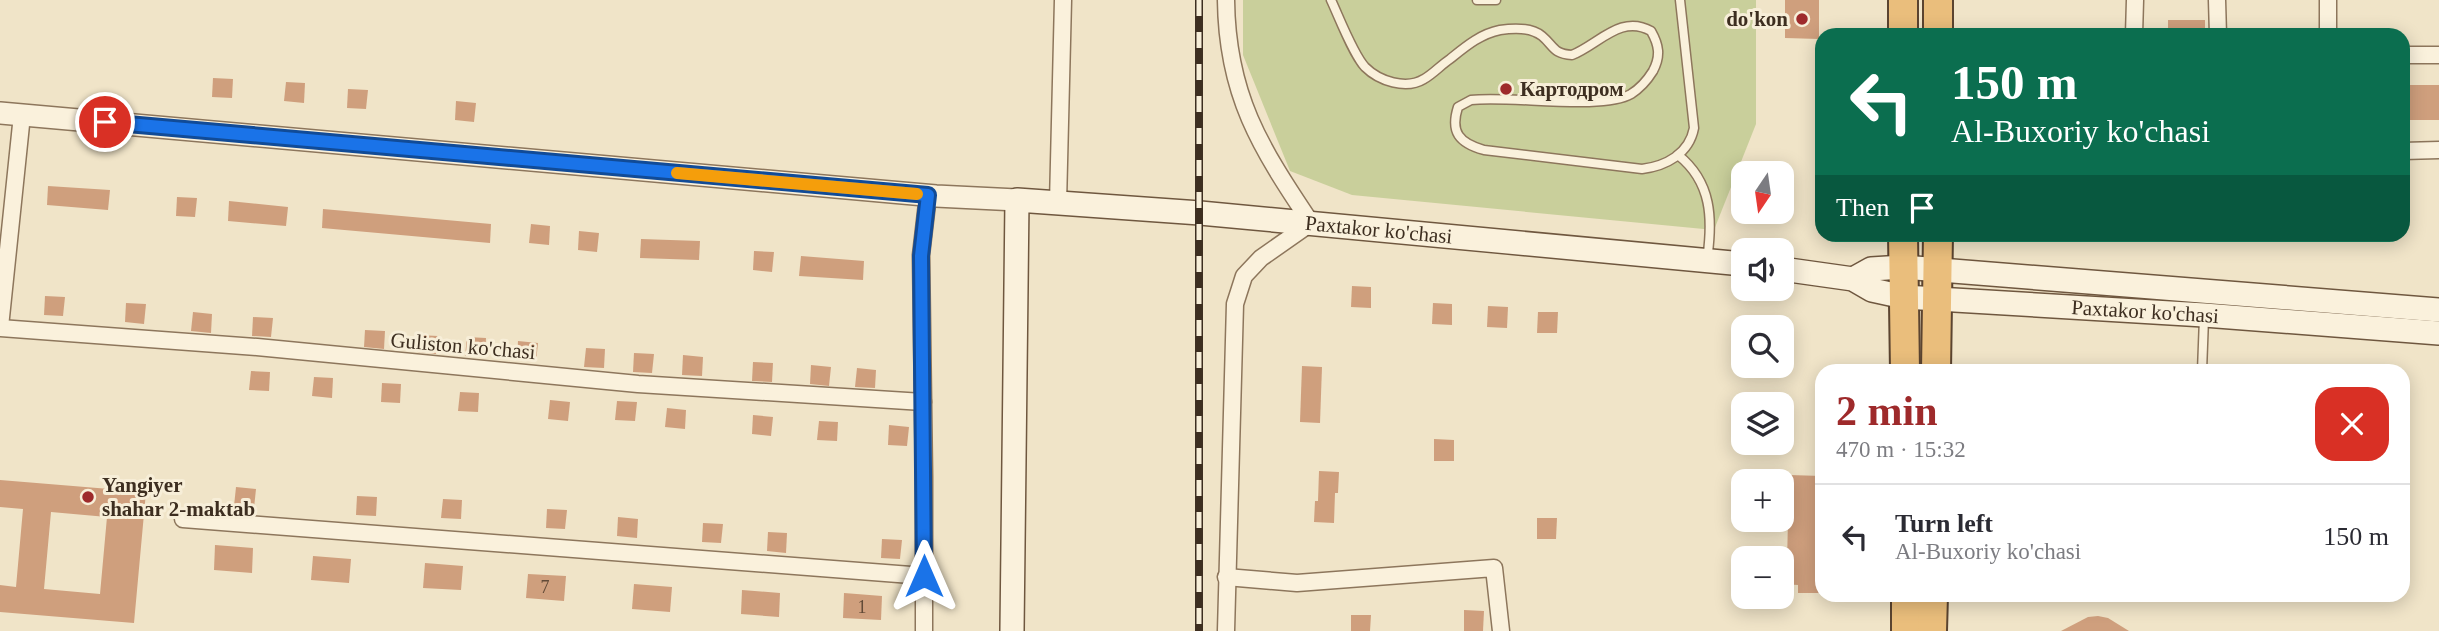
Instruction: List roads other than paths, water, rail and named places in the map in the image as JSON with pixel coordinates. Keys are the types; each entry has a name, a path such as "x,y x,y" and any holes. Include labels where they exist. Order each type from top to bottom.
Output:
{"highway":[{"path":"1902,0 1903,28"},
{"path":"1938,0 1938,28"},
{"path":"1903,242 1905,364"},
{"path":"1936,364 1938,242"},
{"path":"1906,602 1906,631"},
{"path":"1932,631 1933,602"}],"main road":[{"name":"Paxtakor ko'chasi","path":"1017,200 1311,223 1731,263"},
{"path":"1012,631 1017,200"},
{"name":"Paxtakor ko'chasi","path":"1853,279 1871,269 1903,267 2439,310"},
{"name":"Paxtakor ko'chasi","path":"1794,272 1853,279 1872,290 1904,297 2204,315 2439,333"}],"street":[{"path":"1058,203 1063,0"},
{"path":"1226,0 1227,34 1233,74 1246,110 1261,145 1311,223 1261,258 1244,276 1235,304 1226,631"},
{"path":"2134,28 2135,0"},
{"path":"2217,0 2218,28"},
{"path":"2328,0 2328,28"},
{"path":"2410,55 2439,55"},
{"path":"0,113 928,195 1017,200"},
{"name":"Guliston ko'chasi","path":"22,114 0,328 257,348 638,384 923,402"},
{"path":"2410,151 2439,150"},
{"path":"923,631 921,256 928,195"},
{"path":"183,519 924,576"},
{"path":"1226,577 1297,583 1494,568 1501,631"}],"lane":[{"path":"1331,0 1364,66 1378,76 1403,84 1424,79 1474,41 1493,32 1519,29 1531,31 1542,36 1557,52 1572,55 1622,26 1643,26 1651,31 1659,50 1657,63 1650,75 1630,95 1587,101 1471,100 1458,107 1454,122 1457,133 1471,147 1625,168 1658,167 1678,155 1692,137 1694,128 1680,0"},
{"path":"1477,0 1496,0"},
{"path":"1678,155 1695,170 1706,190 1710,221 1707,260"},
{"path":"2202,364 2204,315"}],"railway":[{"path":"1199,0 1199,631"}],"place":[{"name":"do'kon","path":"1802,19"},
{"name":"Картодром","path":"1506,89"},
{"name":"Yangiyer shahar 2-maktab","path":"88,497"}]}
